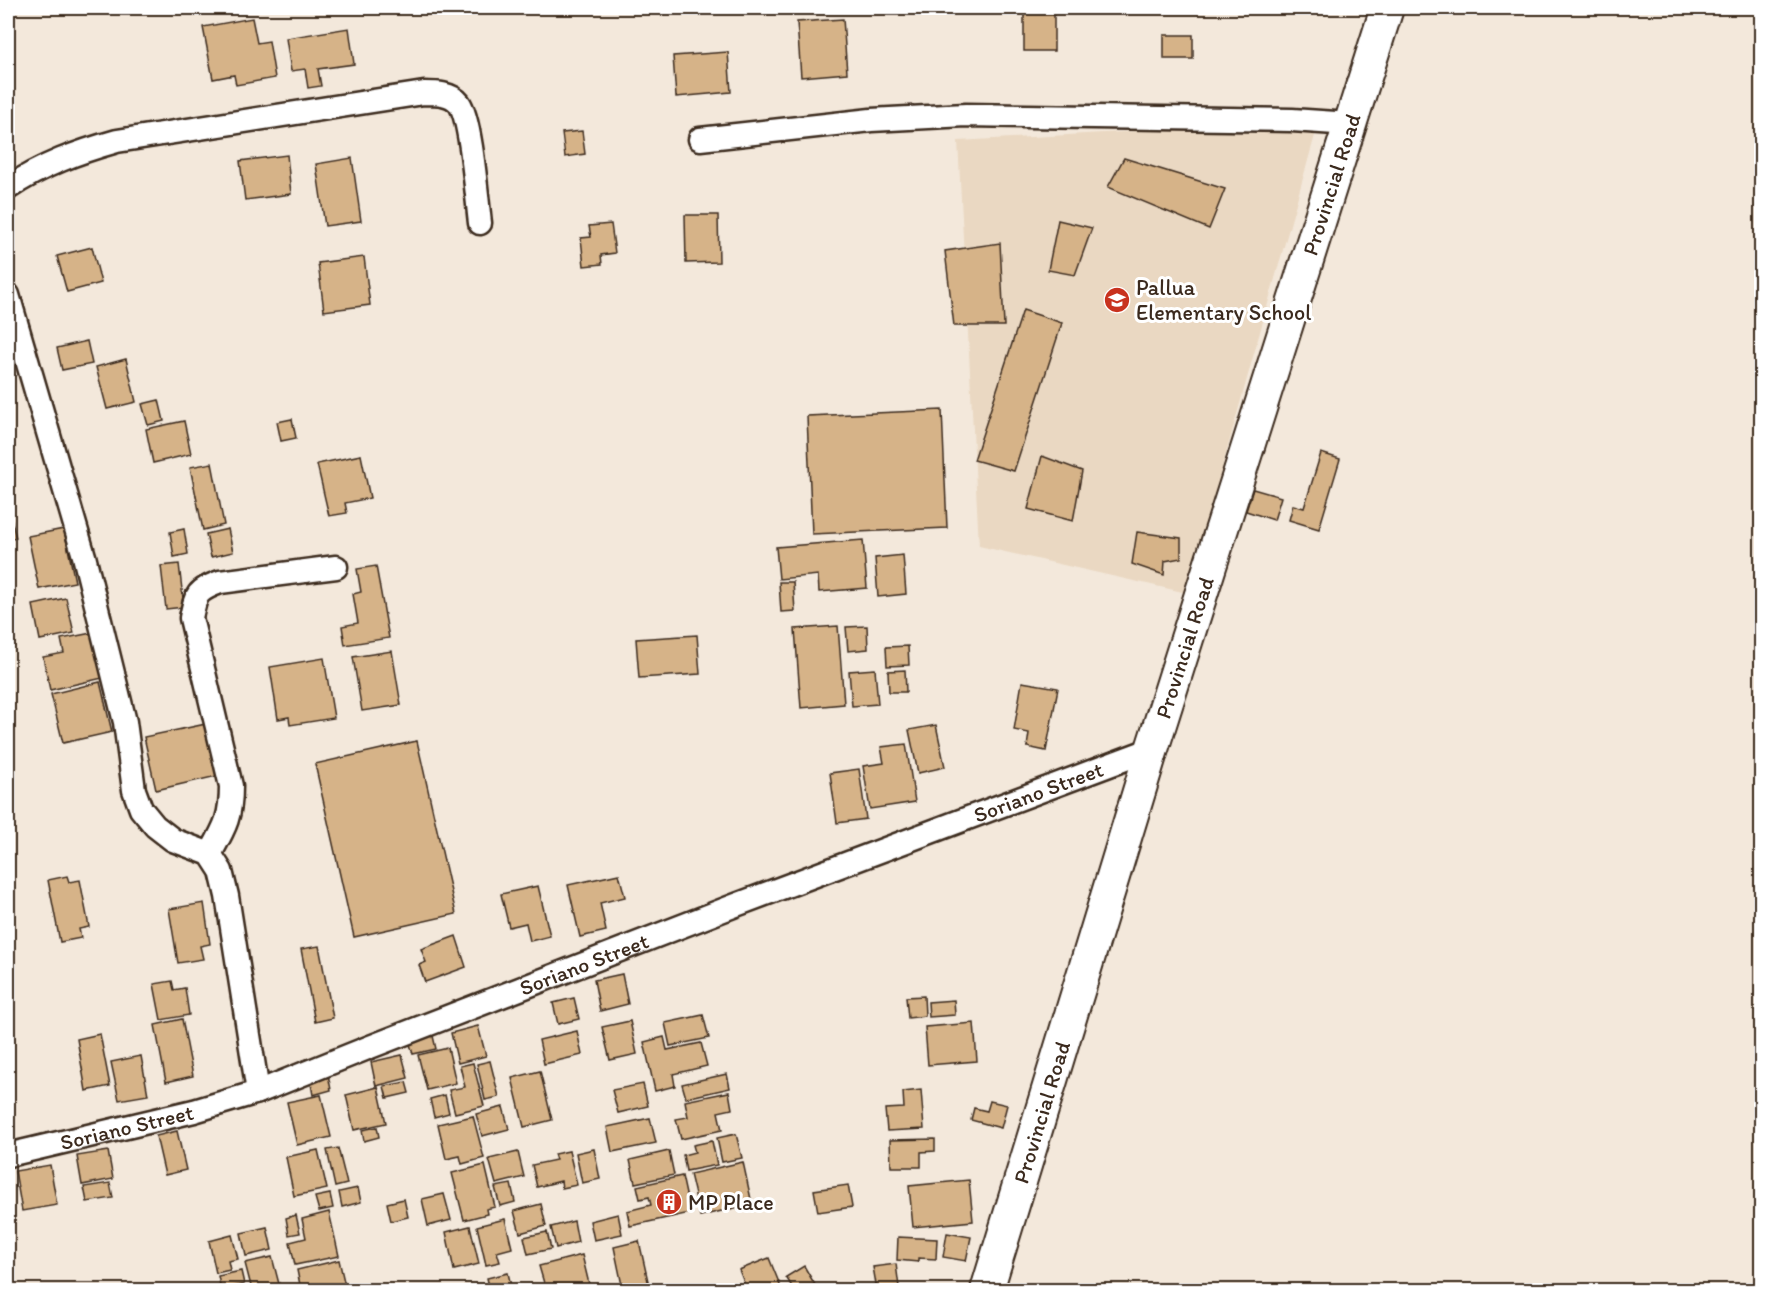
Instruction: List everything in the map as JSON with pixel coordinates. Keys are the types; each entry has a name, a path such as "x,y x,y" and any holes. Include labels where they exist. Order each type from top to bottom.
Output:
{"main road":[{"name":"Provincial Road","path":"987,1290 1152,749 1388,8"}],"street":[{"path":"8,188 26,175 76,153 117,141 424,93 445,94 459,102 466,118 480,223"},
{"path":"700,139 871,120 966,116 1292,120 1350,124"},
{"path":"8,295 84,556 124,722 134,790 141,809 154,826 173,840 210,854 221,871 258,1092"},
{"path":"210,854 226,824 231,808 231,786 191,618 196,597 204,588 220,582 336,567"},
{"name":"Soriano Street","path":"8,1155 194,1111 258,1092 736,905 1152,749"}],"shaded area":[{"name":"Pallua Elementary School","path":"1319,121 1187,593 979,546 958,141"}],"building":[{"path":"1024,8 1054,8 1054,51 1024,51"},
{"path":"252,18 257,43 269,41 275,78 236,85 234,75 213,79 203,27"},
{"path":"843,19 847,73 801,77 797,22"},
{"path":"349,28 354,64 318,69 321,86 308,88 305,69 291,71 286,38"},
{"path":"1164,35 1193,35 1193,59 1164,59"},
{"path":"728,52 731,92 676,97 673,56"},
{"path":"582,131 585,154 565,157 562,133"},
{"path":"287,155 291,194 245,200 240,161"},
{"path":"352,158 361,221 325,226 316,164"},
{"path":"1124,158 1225,189 1209,229 1108,187"},
{"path":"685,215 718,215 719,262 686,263"},
{"path":"1058,220 1092,228 1075,275 1048,270"},
{"path":"611,224 615,253 601,255 602,264 584,266 581,238 591,237 589,226"},
{"path":"1000,243 1004,326 954,326 945,251"},
{"path":"92,247 101,283 67,292 57,256"},
{"path":"364,257 370,305 324,311 318,263"},
{"path":"1023,310 1062,323 1014,471 974,460"},
{"path":"87,341 92,364 62,370 57,348"},
{"path":"126,359 136,402 107,409 96,367"},
{"path":"159,400 164,421 148,425 142,404"},
{"path":"942,410 947,528 812,534 807,416"},
{"path":"292,419 296,438 281,441 277,422"},
{"path":"184,421 191,454 153,463 146,429"},
{"path":"1321,453 1340,459 1319,529 1289,520 1293,505 1304,508"},
{"path":"361,455 370,498 345,503 347,513 329,516 317,464"},
{"path":"1042,456 1082,471 1073,521 1028,509"},
{"path":"212,463 224,525 203,530 190,467"},
{"path":"1253,489 1281,497 1274,520 1246,511"},
{"path":"8,506 16,538 8,540"},
{"path":"64,529 75,582 39,589 28,536"},
{"path":"184,529 188,554 174,557 170,532"},
{"path":"228,529 233,552 211,557 206,534"},
{"path":"1137,532 1181,538 1181,558 1165,561 1164,575 1132,564"},
{"path":"863,540 867,588 819,592 818,575 779,579 776,547"},
{"path":"903,555 906,594 878,597 875,558"},
{"path":"179,564 184,607 166,609 161,566"},
{"path":"376,566 389,638 345,645 342,626 358,623 353,594 361,592 357,569"},
{"path":"779,582 793,582 795,611 781,612"},
{"path":"66,598 74,633 40,640 33,605"},
{"path":"838,626 844,704 801,708 795,629"},
{"path":"867,626 868,649 848,651 846,627"},
{"path":"97,632 107,677 50,690 43,657 64,653 61,639"},
{"path":"697,635 700,674 639,678 636,639"},
{"path":"908,646 909,665 887,666 886,647"},
{"path":"392,651 401,705 362,711 353,657"},
{"path":"324,658 334,718 290,725 289,717 278,719 270,667"},
{"path":"875,669 878,704 852,706 849,671"},
{"path":"905,670 906,692 889,692 888,671"},
{"path":"100,682 112,732 63,743 51,694"},
{"path":"1022,682 1058,688 1046,751 1027,747 1029,733 1014,730"},
{"path":"206,724 217,776 156,790 144,737"},
{"path":"936,725 945,767 918,773 909,730"},
{"path":"417,741 456,914 354,937 315,764"},
{"path":"906,744 915,802 870,809 863,766 884,763 881,747"},
{"path":"859,769 866,819 837,823 830,773"},
{"path":"619,874 625,897 600,903 606,931 580,937 568,885"},
{"path":"67,876 69,882 80,880 89,927 79,929 81,938 60,942 48,880"},
{"path":"538,886 550,936 530,941 526,923 509,927 501,894"},
{"path":"204,903 210,944 200,946 203,959 178,963 169,909"},
{"path":"456,936 466,967 425,982 419,965 426,962 421,949"},
{"path":"319,946 333,1018 315,1022 301,949"},
{"path":"622,974 628,1004 600,1011 594,980"},
{"path":"172,981 174,990 185,988 189,1015 161,1020 154,984"},
{"path":"924,996 925,1016 908,1018 906,997"},
{"path":"574,998 579,1019 558,1024 553,1003"},
{"path":"954,1000 955,1015 929,1017 928,1002"},
{"path":"703,1015 709,1038 670,1046 665,1023"},
{"path":"182,1019 193,1076 166,1082 155,1025"},
{"path":"630,1021 637,1054 610,1060 602,1027"},
{"path":"974,1023 977,1061 928,1065 925,1027"},
{"path":"478,1026 486,1056 458,1063 451,1033"},
{"path":"577,1031 582,1055 544,1064 539,1040"},
{"path":"100,1034 110,1086 86,1091 77,1039"},
{"path":"433,1036 436,1049 413,1054 409,1041"},
{"path":"664,1037 667,1050 701,1043 707,1066 673,1074 675,1086 655,1091 644,1042"},
{"path":"448,1048 456,1083 427,1090 418,1055"},
{"path":"402,1055 408,1078 376,1086 371,1062"},
{"path":"141,1056 148,1095 119,1100 111,1062"},
{"path":"490,1061 499,1097 485,1100 477,1064"},
{"path":"473,1063 484,1106 455,1113 449,1090 465,1087 460,1066"},
{"path":"540,1071 552,1120 524,1127 512,1078"},
{"path":"328,1074 331,1090 313,1095 310,1078"},
{"path":"727,1074 730,1088 686,1098 682,1084"},
{"path":"406,1082 409,1093 387,1098 384,1086"},
{"path":"643,1084 648,1106 618,1113 612,1090"},
{"path":"378,1087 386,1123 354,1130 346,1095"},
{"path":"921,1090 924,1129 887,1131 885,1109 904,1108 903,1092"},
{"path":"729,1092 732,1109 718,1112 722,1130 681,1139 676,1119 688,1117 685,1101"},
{"path":"321,1095 331,1137 297,1145 287,1102"},
{"path":"445,1095 449,1113 434,1117 430,1099"},
{"path":"990,1101 1007,1105 1001,1128 971,1120 974,1108 987,1111"},
{"path":"503,1107 509,1129 482,1136 476,1114"},
{"path":"473,1116 484,1158 462,1164 460,1156 446,1159 438,1124"},
{"path":"650,1118 656,1143 612,1152 607,1127"},
{"path":"377,1127 379,1137 364,1141 362,1130"},
{"path":"177,1131 186,1170 165,1175 156,1136"},
{"path":"736,1134 742,1158 722,1162 717,1138"},
{"path":"935,1139 935,1151 921,1152 921,1167 891,1167 890,1140"},
{"path":"712,1141 717,1165 686,1171 683,1155 695,1152 693,1145"},
{"path":"338,1148 347,1184 335,1187 327,1150"},
{"path":"594,1149 600,1179 582,1183 576,1153"},
{"path":"318,1150 327,1189 294,1196 286,1157"},
{"path":"108,1151 113,1179 82,1185 77,1156"},
{"path":"569,1151 577,1185 562,1188 561,1181 537,1187 532,1165 556,1160 554,1154"},
{"path":"669,1151 674,1175 635,1183 630,1160"},
{"path":"518,1152 524,1177 496,1184 489,1159"},
{"path":"743,1162 752,1204 700,1216 690,1174"},
{"path":"50,1165 57,1205 22,1211 15,1171"},
{"path":"485,1165 495,1207 486,1209 487,1214 464,1220 452,1173"},
{"name":"MP Place","path":"682,1176 690,1213 630,1226 627,1211 651,1205 649,1197 640,1199 637,1186"},
{"path":"969,1180 973,1221 913,1227 909,1186"},
{"path":"110,1183 113,1198 87,1202 84,1187"},
{"path":"511,1184 515,1202 500,1206 495,1187"},
{"path":"848,1185 852,1207 818,1212 814,1190"},
{"path":"358,1188 361,1202 342,1207 339,1192"},
{"path":"330,1194 333,1208 319,1211 315,1197"},
{"path":"444,1194 451,1220 428,1226 422,1199"},
{"path":"404,1199 408,1217 391,1221 387,1203"},
{"path":"541,1204 546,1226 520,1233 514,1211"},
{"path":"329,1212 339,1256 295,1265 290,1242 306,1238 302,1219"},
{"path":"618,1214 622,1234 594,1240 590,1221"},
{"path":"296,1215 300,1233 289,1235 286,1218"},
{"path":"505,1219 512,1248 497,1252 500,1262 486,1265 477,1226"},
{"path":"574,1221 578,1242 556,1248 551,1227"},
{"path":"470,1226 479,1264 454,1270 446,1232"},
{"path":"267,1227 272,1250 246,1256 241,1233"},
{"path":"547,1232 551,1249 528,1254 524,1237"},
{"path":"947,1233 971,1237 966,1261 943,1257"},
{"path":"232,1235 238,1259 228,1261 230,1270 216,1273 209,1241"},
{"path":"898,1237 937,1239 936,1259 918,1258 918,1262 897,1260"},
{"path":"639,1241 650,1290 623,1290 614,1247"},
{"path":"582,1255 589,1284 572,1288 573,1290 546,1290 539,1266"},
{"path":"272,1257 279,1284 252,1290 245,1263"},
{"path":"769,1258 782,1290 747,1290 739,1270"},
{"path":"339,1260 346,1290 301,1290 297,1270"},
{"path":"896,1264 899,1287 877,1290 873,1267"},
{"path":"804,1266 818,1290 794,1290 786,1277"},
{"path":"241,1271 244,1284 221,1290 218,1276"},
{"path":"508,1273 512,1290 490,1290 487,1278"}],"place":[{"name":"Pallua Elementary School","path":"1117,300"},
{"name":"MP Place","path":"669,1202"}]}
